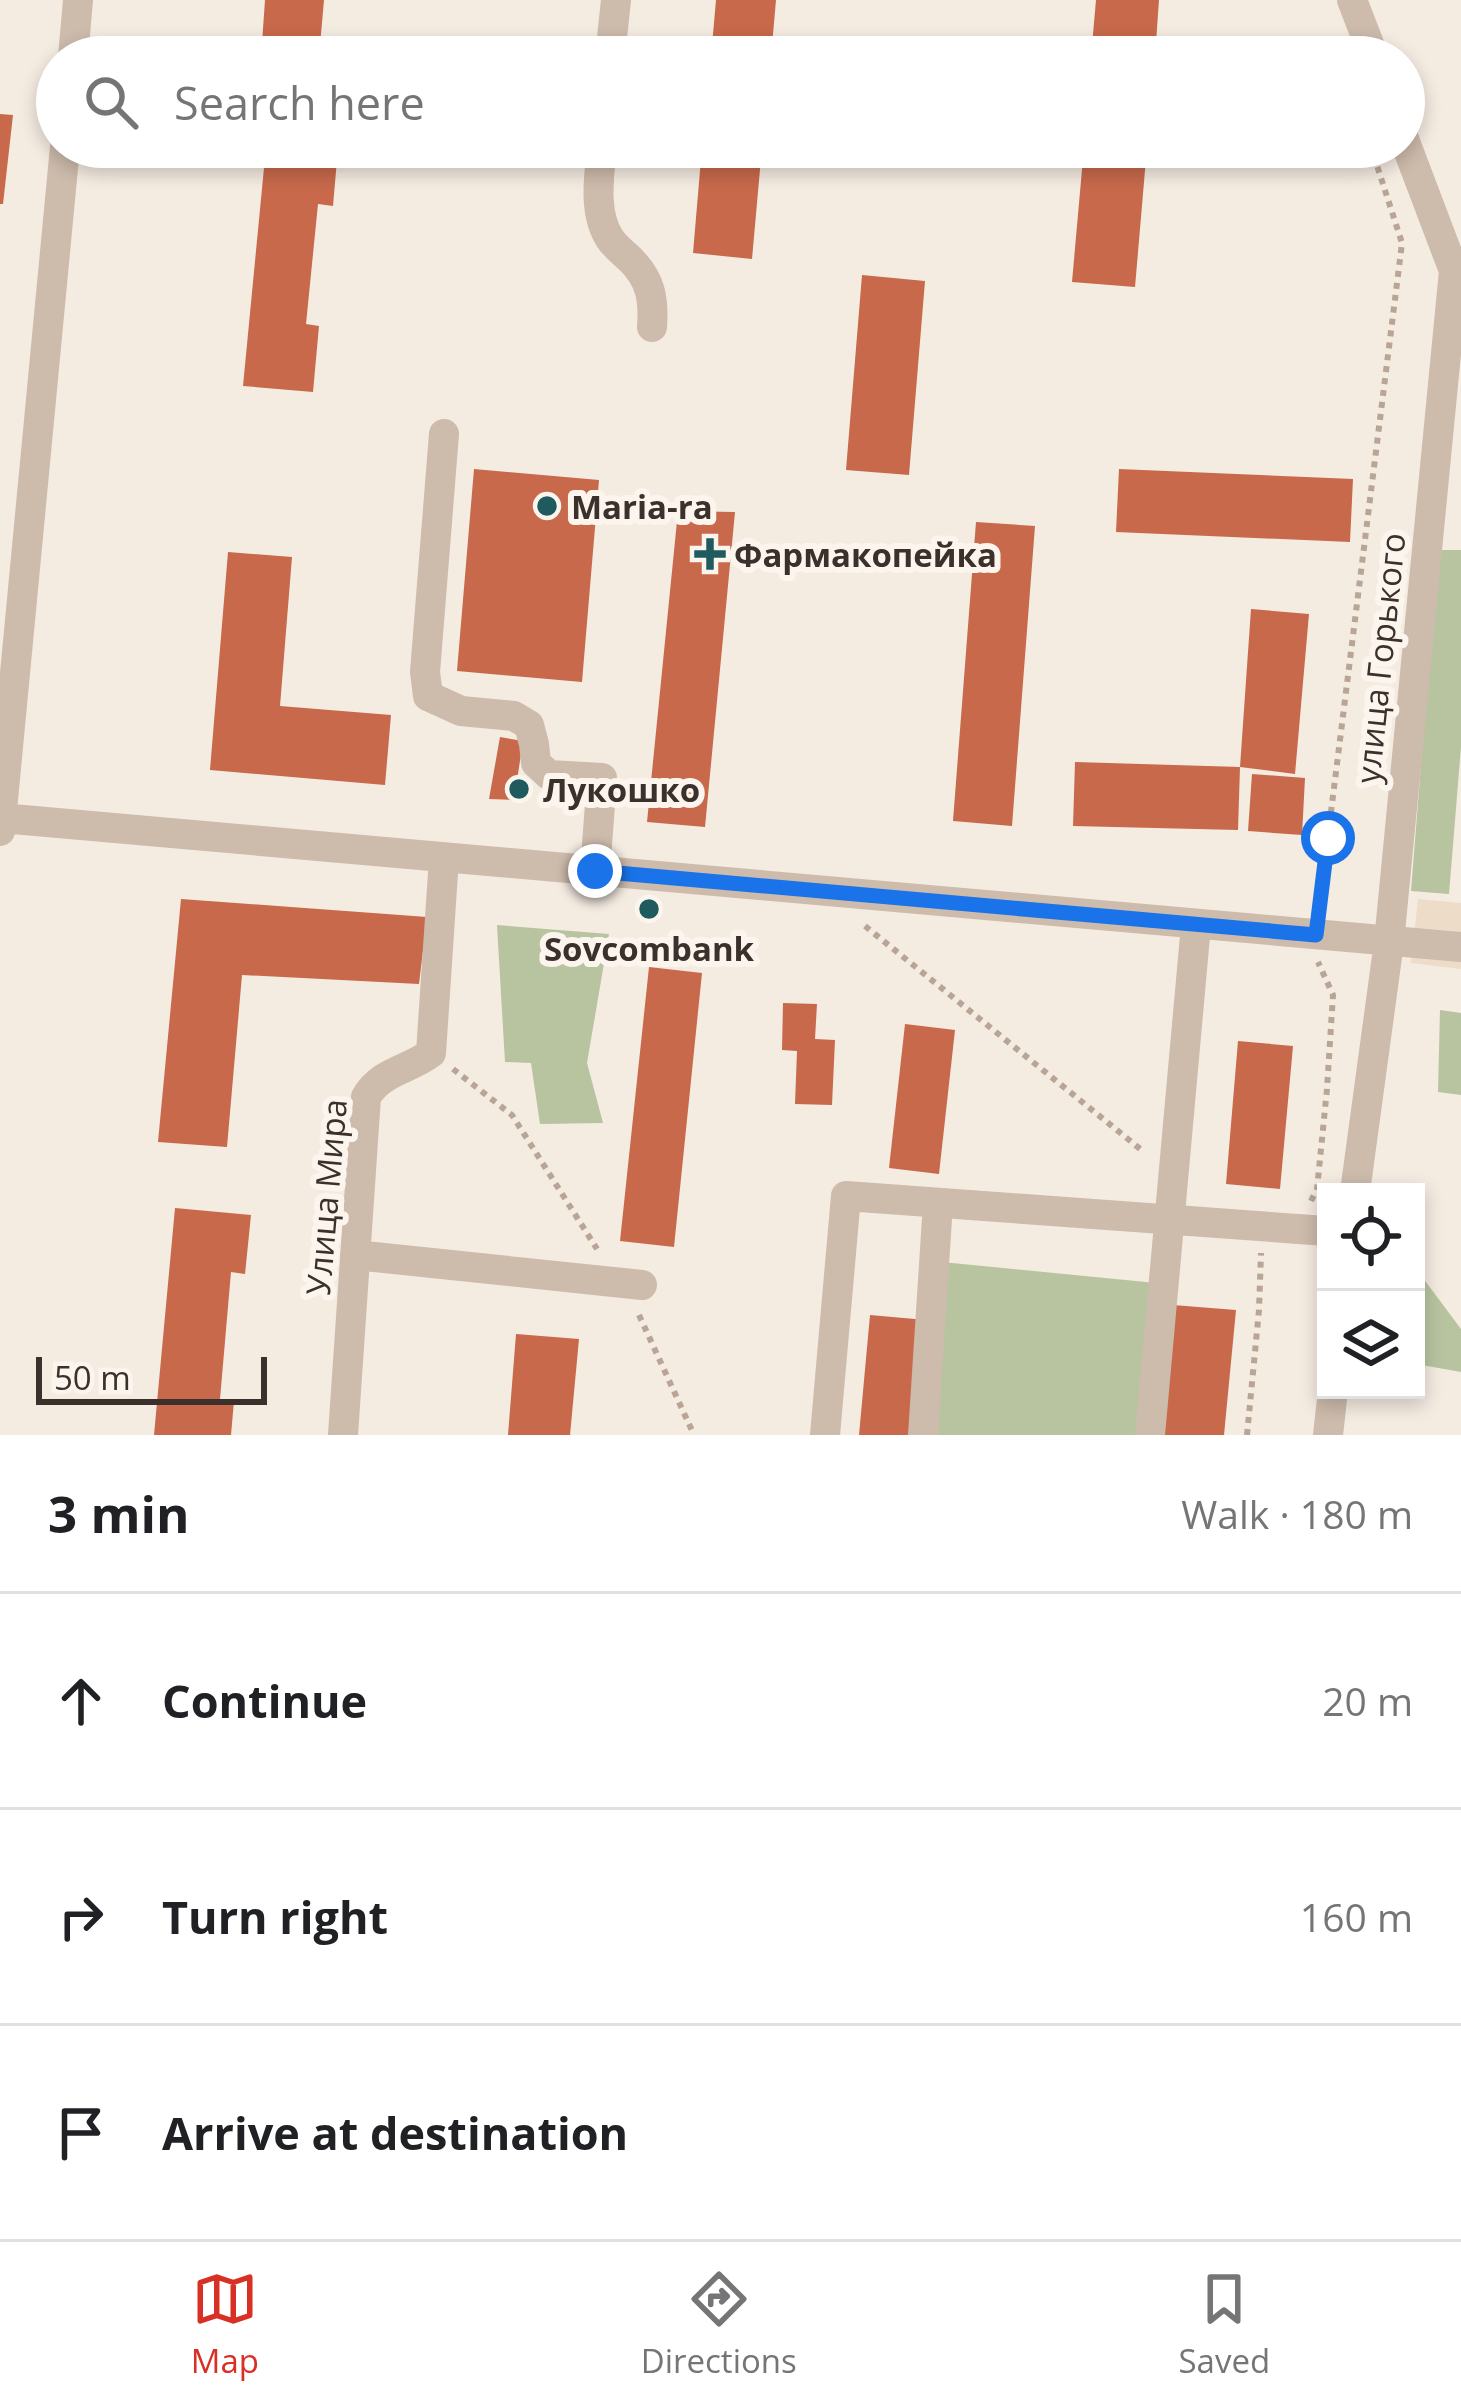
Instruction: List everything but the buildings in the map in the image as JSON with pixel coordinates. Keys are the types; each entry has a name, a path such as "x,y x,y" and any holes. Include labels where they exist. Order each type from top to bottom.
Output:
{"street":[{"path":"75,36 78,0"},
{"path":"612,36 616,0"},
{"path":"1352,0 1365,36"},
{"path":"0,831 16,520 62,168"},
{"path":"600,168 600,215 609,238 640,269 650,287 652,327"},
{"name":"улица Горького","path":"1356,1183 1389,942 1457,271 1416,168"},
{"path":"444,434 425,672 428,695 461,711 514,716 529,725 536,763 549,775 602,778 595,871"},
{"path":"1,818 1461,947"},
{"path":"431,1053 444,858"},
{"path":"1150,1435 1196,925"},
{"name":"Улица Мира","path":"343,1435 366,1097 375,1082 431,1053"},
{"path":"825,1435 847,1196 1317,1231"},
{"path":"923,1435 938,1203"},
{"path":"356,1255 630,1284"},
{"path":"1328,1435 1332,1399"}],"path":[{"path":"1246,1435 1262,1227 1304,1214 1317,1190 1328,1089 1333,995 1313,952 1402,243 1378,168"},
{"path":"821,891 1175,1177"},
{"path":"431,1053 512,1115 630,1284 694,1435"}],"green space":[{"path":"1438,550 1461,550 1461,747 1449,894 1411,891"},
{"path":"497,925 609,934 587,1063 603,1123 540,1124 531,1063 505,1062"},
{"path":"1440,1010 1461,1013 1461,1095 1438,1092"},
{"path":"942,1262 1156,1283 1137,1435 934,1435"},
{"path":"1425,1281 1461,1329 1461,1372 1425,1366"}],"shaded area":[{"path":"1418,899 1461,903 1461,969 1411,963"}],"place":[{"name":"Maria-ra","path":"547,506"},
{"name":"Фармакопейка","path":"710,554"},
{"name":"Лукошко","path":"519,789"},
{"name":"Sovcombank","path":"649,909"}],"route":[{"path":"595,871 1316,935 1328,838"}]}
